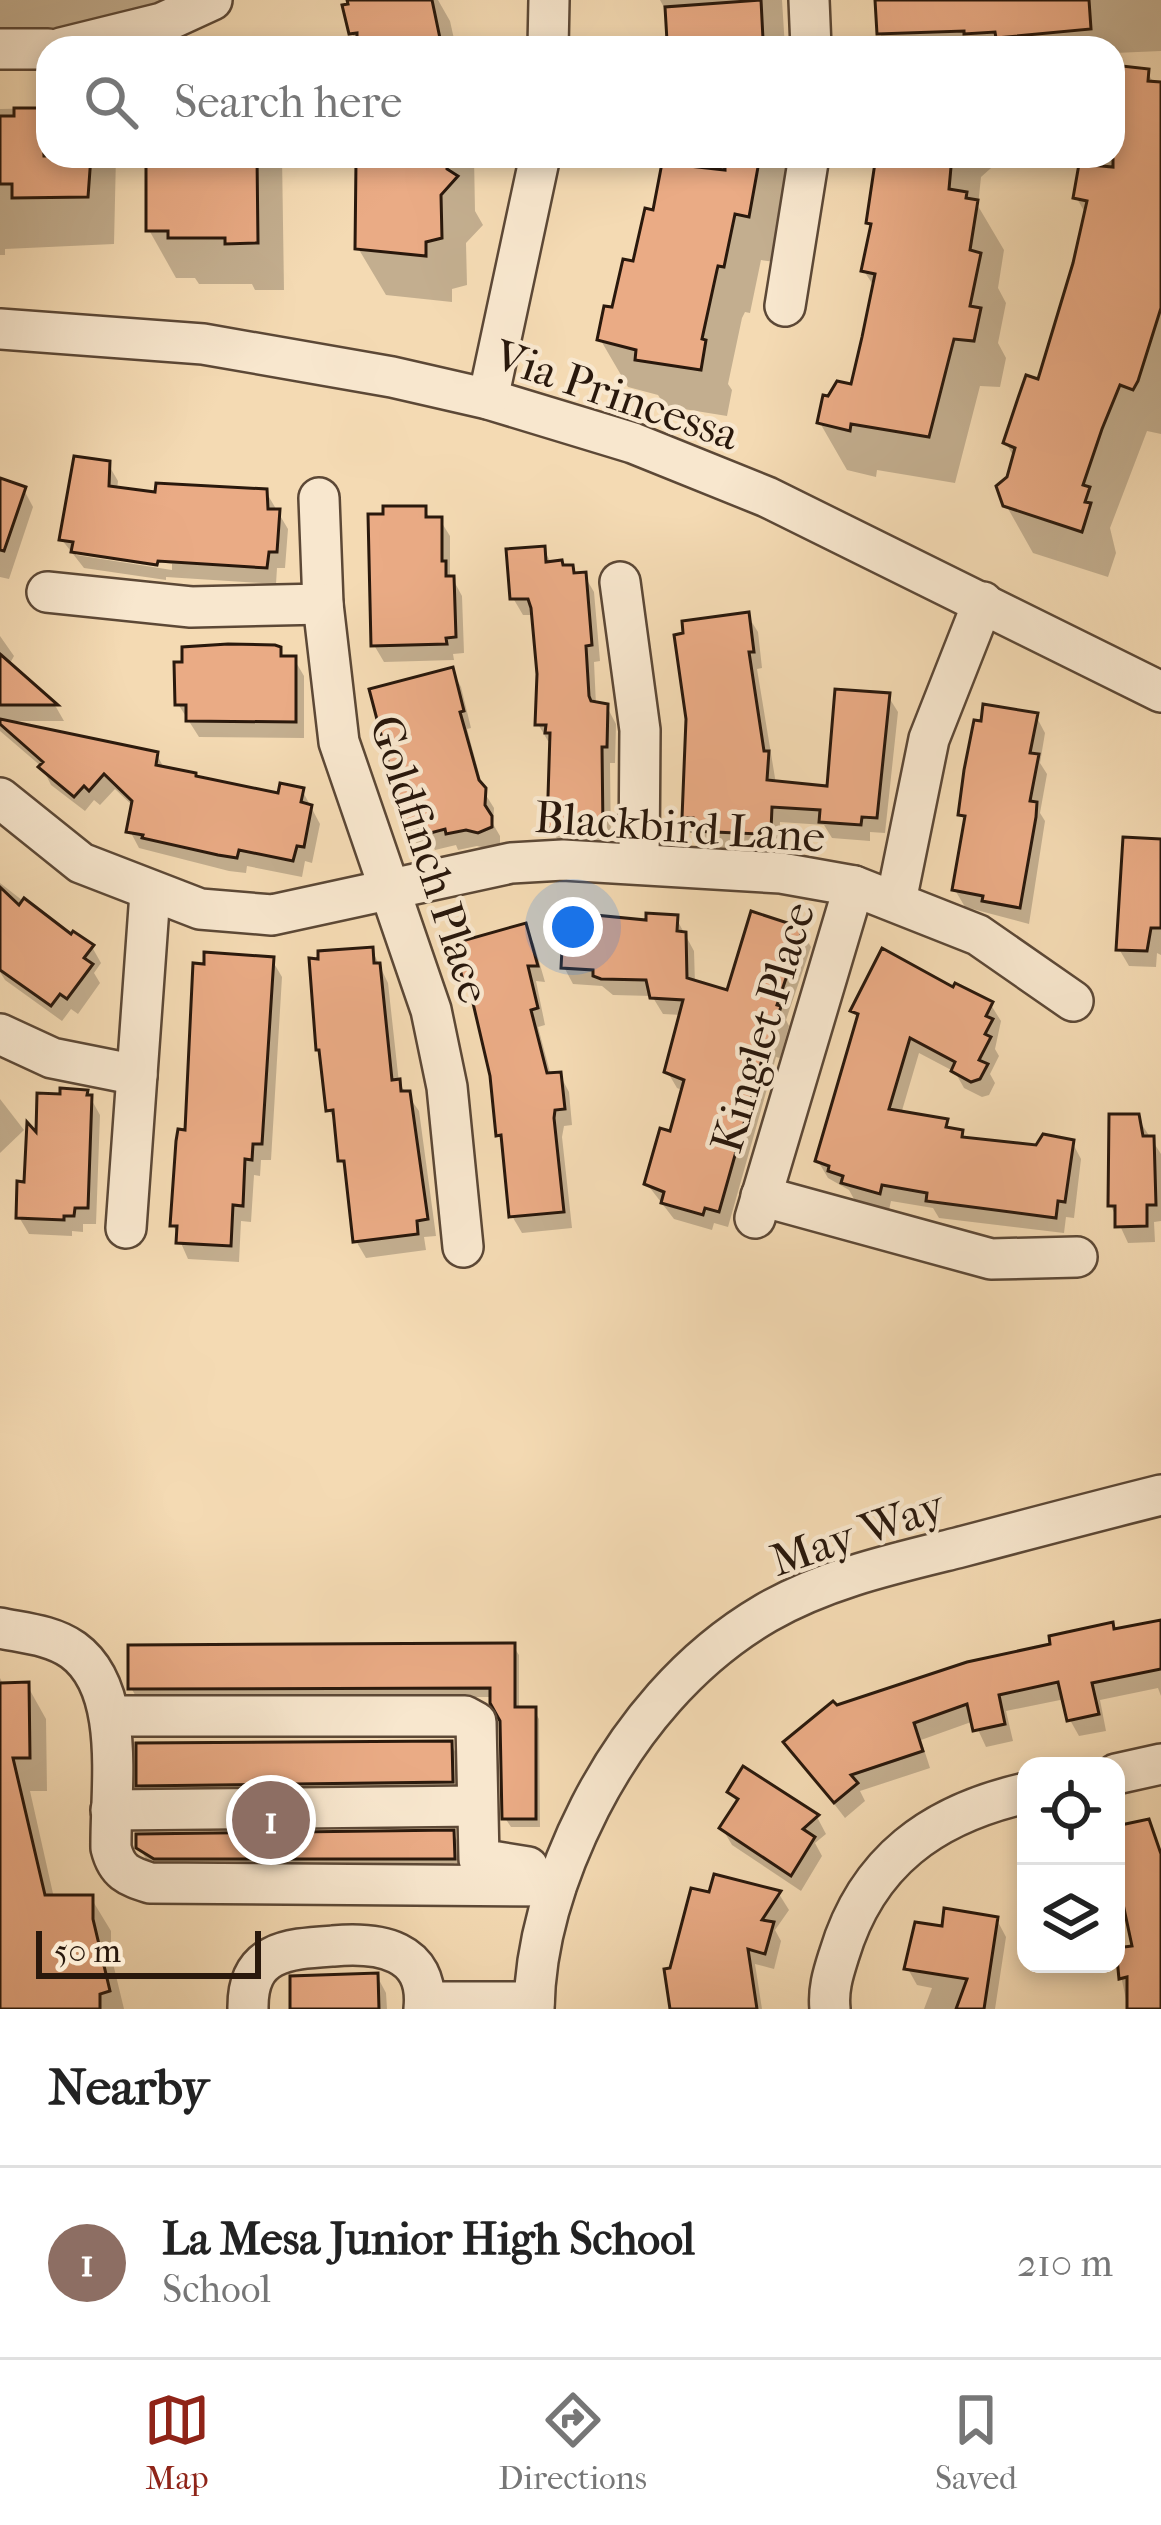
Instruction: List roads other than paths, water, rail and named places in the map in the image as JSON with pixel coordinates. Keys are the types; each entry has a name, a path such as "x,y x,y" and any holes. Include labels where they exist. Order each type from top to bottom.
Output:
{"street":[{"path":"109,36 162,23 212,0"},
{"path":"548,36 549,0"},
{"path":"809,0 810,36"},
{"path":"0,49 36,49"},
{"path":"488,399 537,168"},
{"path":"785,306 807,168"},
{"name":"Via Princessa","path":"0,329 202,344 392,376 633,443 767,496 1161,692"},
{"name":"Goldfinch Place","path":"320,498 323,604 338,742 431,1010 447,1087 463,1247"},
{"path":"620,582 640,730 639,863"},
{"path":"47,592 191,608 323,604"},
{"path":"896,901 929,739 983,602"},
{"name":"Blackbird Lane","path":"0,798 81,863 200,910 272,915 511,863 639,863 782,873 854,886 978,935 1073,1001"},
{"name":"Kinglet Place","path":"854,886 758,1207 991,1259 1077,1257"},
{"path":"126,1228 150,893"},
{"path":"0,1034 52,1058 137,1075"},
{"name":"May Way","path":"534,2006 544,1929 570,1848 606,1775 645,1718 698,1663 766,1613 852,1575 1161,1495"},
{"path":"0,1628 47,1638 73,1650 105,1691 115,1864 126,1875 150,1883 556,1886"},
{"path":"110,1716 464,1716 476,1722 477,1854 484,1862 533,1868 570,1848"},
{"path":"1125,1772 1161,1764"},
{"path":"830,2009 828,1992 844,1938 876,1875 924,1833 983,1803 1017,1795"},
{"path":"111,1810 477,1806"},
{"path":"248,2009 252,1981 265,1962 284,1949 366,1943 389,1948 408,1960 421,1980 425,2006 534,2006"}],"place":[{"name":"La Mesa Junior High School","path":"271,1820"}]}
